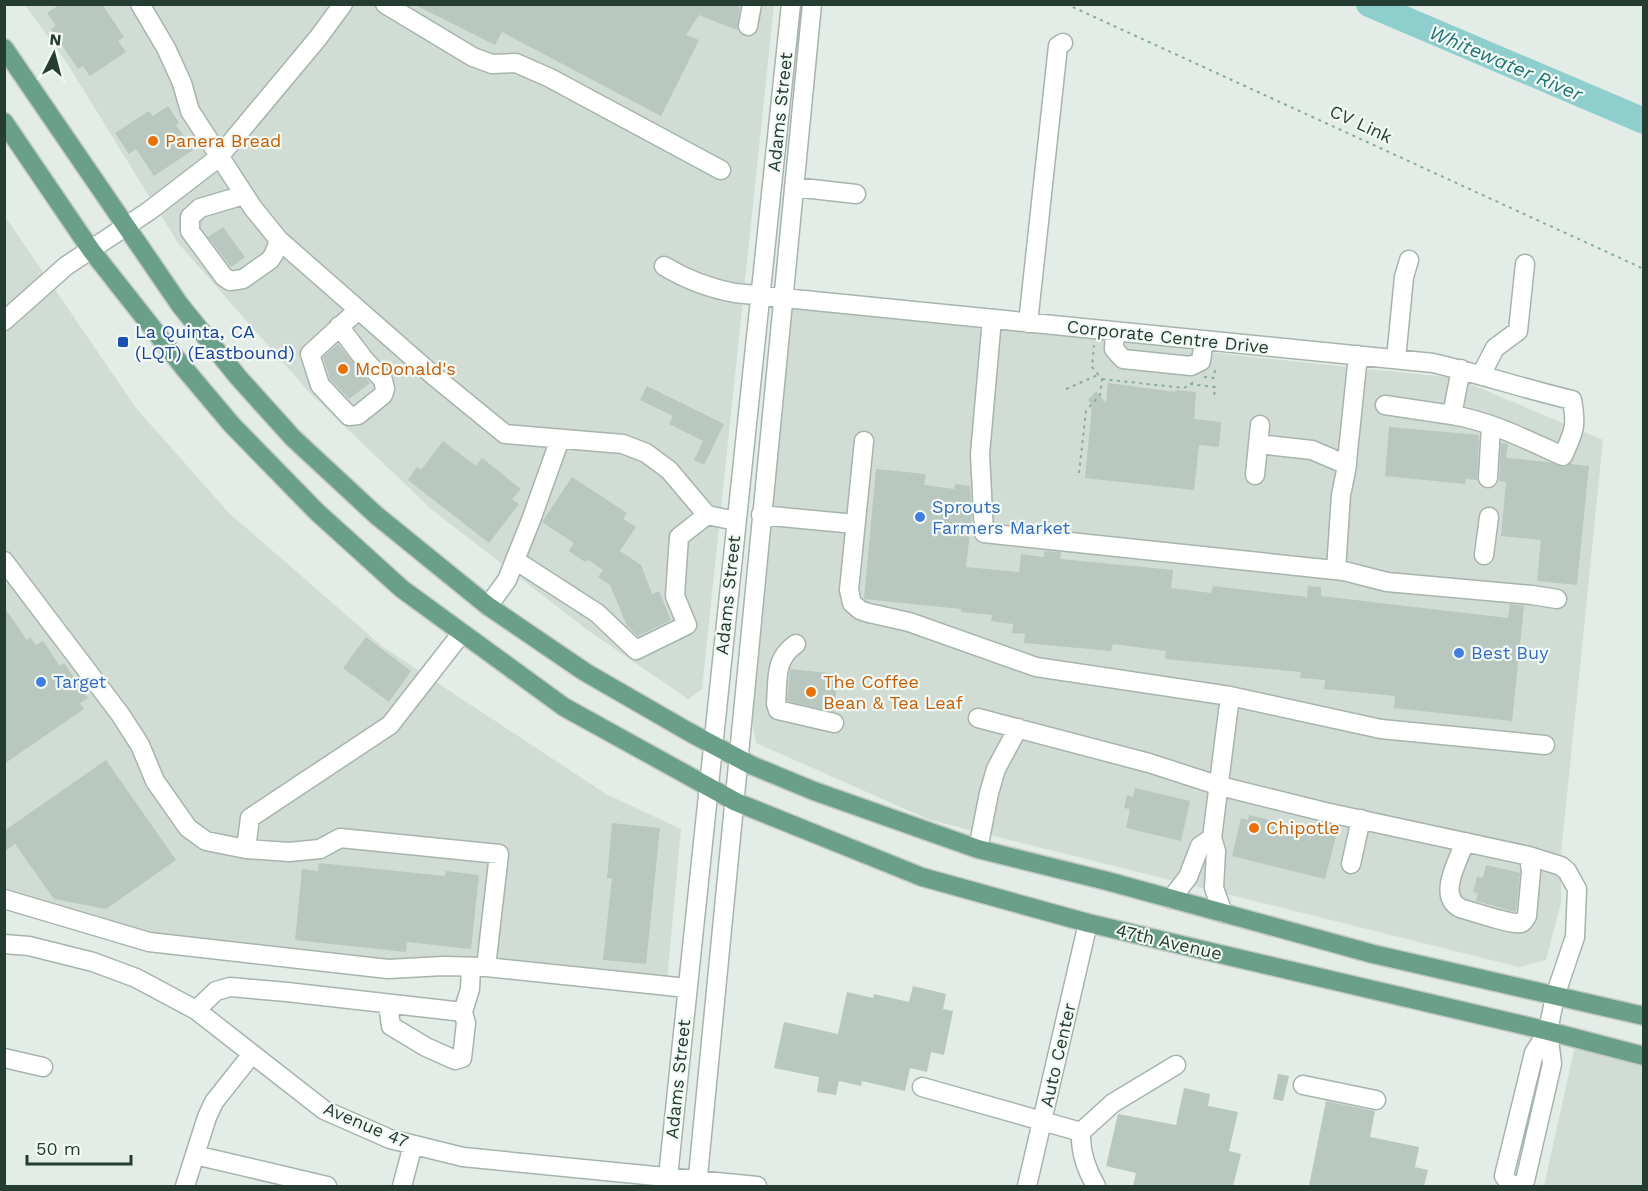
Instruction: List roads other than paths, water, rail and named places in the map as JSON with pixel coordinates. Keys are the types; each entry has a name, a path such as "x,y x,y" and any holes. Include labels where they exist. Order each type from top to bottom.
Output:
{"main road":[{"path":"4,48 180,305 238,377 293,438 376,515 488,606 585,672 740,759 814,791 978,849 1373,954 1644,1016"},
{"name":"47th Avenue","path":"4,122 91,250 184,368 239,433 317,512 402,589 564,707 736,802 922,877 1088,923 1548,1031 1644,1056"}],"street":[{"path":"140,4 166,48 182,83 190,111 218,158 244,195 279,240 358,309 505,434 622,444 646,453 669,470 707,515 736,521"},
{"path":"4,321 66,266 149,211 218,158 318,39 343,4"},
{"path":"385,4 473,57 492,64 516,63 550,78 721,170"},
{"path":"748,26 752,4"},
{"name":"Adams Street","path":"667,1182 791,4"},
{"name":"Adams Street","path":"697,1184 812,4"},
{"path":"1028,323 1058,46 1063,43"},
{"path":"794,187 856,194"},
{"path":"244,195 200,208 190,217 190,231 224,277 230,281 243,279 270,260 279,240"},
{"path":"1396,359 1404,277 1409,260"},
{"path":"1481,375 1495,348 1518,330 1525,264"},
{"name":"Corporate Centre Drive","path":"664,266 686,280 712,289 782,299 1433,363 1572,400 1576,420 1574,431 1563,456 1491,426"},
{"path":"339,326 355,349 383,380 385,389 383,394 358,415 349,416 320,385 310,354 339,326 358,309"},
{"path":"992,320 980,454 984,533 1336,570 1387,582 1557,599"},
{"path":"1115,332 1114,349 1123,359 1191,366 1201,361 1204,340"},
{"path":"1336,570 1341,495 1347,468 1358,355"},
{"path":"1452,415 1461,369"},
{"path":"1385,405 1452,415 1491,426 1488,478"},
{"path":"1255,475 1260,425"},
{"path":"488,606 507,580 560,439"},
{"path":"864,441 849,596 852,603 860,610 909,622 1036,668 1230,696 1381,729 1545,745"},
{"path":"1258,444 1312,450 1347,468"},
{"path":"514,560 597,613 636,650 687,625 675,596 679,537 707,515"},
{"path":"761,516 855,524"},
{"path":"1484,555 1489,517"},
{"path":"4,561 120,714 140,745 155,781 188,828 206,841 246,849 289,852 320,849 340,838 499,854 479,967 463,1012 466,1023 462,1058 455,1060 426,1047 391,1026 388,1004"},
{"path":"246,849 250,818 390,724 461,634"},
{"path":"796,644 786,651 779,663 776,704 778,710 834,723"},
{"path":"1223,913 1214,888 1216,851 1212,838 1230,696"},
{"path":"978,718 1149,763 1220,786 1529,856 1561,866 1567,871 1577,889 1575,937 1555,996 1548,1031 1552,1064 1525,1181 1517,1186"},
{"path":"978,849 996,769 1018,728"},
{"path":"1351,864 1361,819"},
{"path":"1171,899 1188,877 1200,846 1212,838"},
{"path":"1465,842 1449,887 1450,898 1454,905 1460,908 1509,923 1520,924 1527,916 1531,872 1529,856"},
{"path":"4,899 149,942 388,969 479,967 687,988"},
{"name":"Auto Center","path":"1027,1186 1088,923"},
{"name":"Avenue 47","path":"4,944 29,946 93,962 136,978 195,1011 324,1110 390,1139 463,1157 667,1182 757,1186"},
{"path":"195,1011 216,991 230,987 463,1012"},
{"path":"1511,1186 1504,1176 1534,1053 1548,1031"},
{"path":"185,1186 214,1102 252,1054"},
{"path":"4,1058 43,1067"},
{"path":"1095,1186 1080,1145 1081,1132 1113,1103 1176,1065"},
{"path":"1303,1085 1376,1100"},
{"path":"922,1087 1081,1132"},
{"path":"402,1186 413,1145"},
{"path":"195,1155 272,1179 325,1186"}],"waterway":[{"name":"Whitewater River","path":"1369,4 1644,121"}],"place":[{"name":"Panera Bread","path":"153,141"},
{"name":"La Quinta, CA (LQT) (Eastbound)","path":"123,342"},
{"name":"McDonald's","path":"343,369"},
{"name":"Sprouts Farmers Market","path":"920,517"},
{"name":"Best Buy","path":"1459,653"},
{"name":"Target","path":"41,682"},
{"name":"The Coffee Bean & Tea Leaf","path":"811,692"},
{"name":"Chipotle","path":"1254,828"}]}
